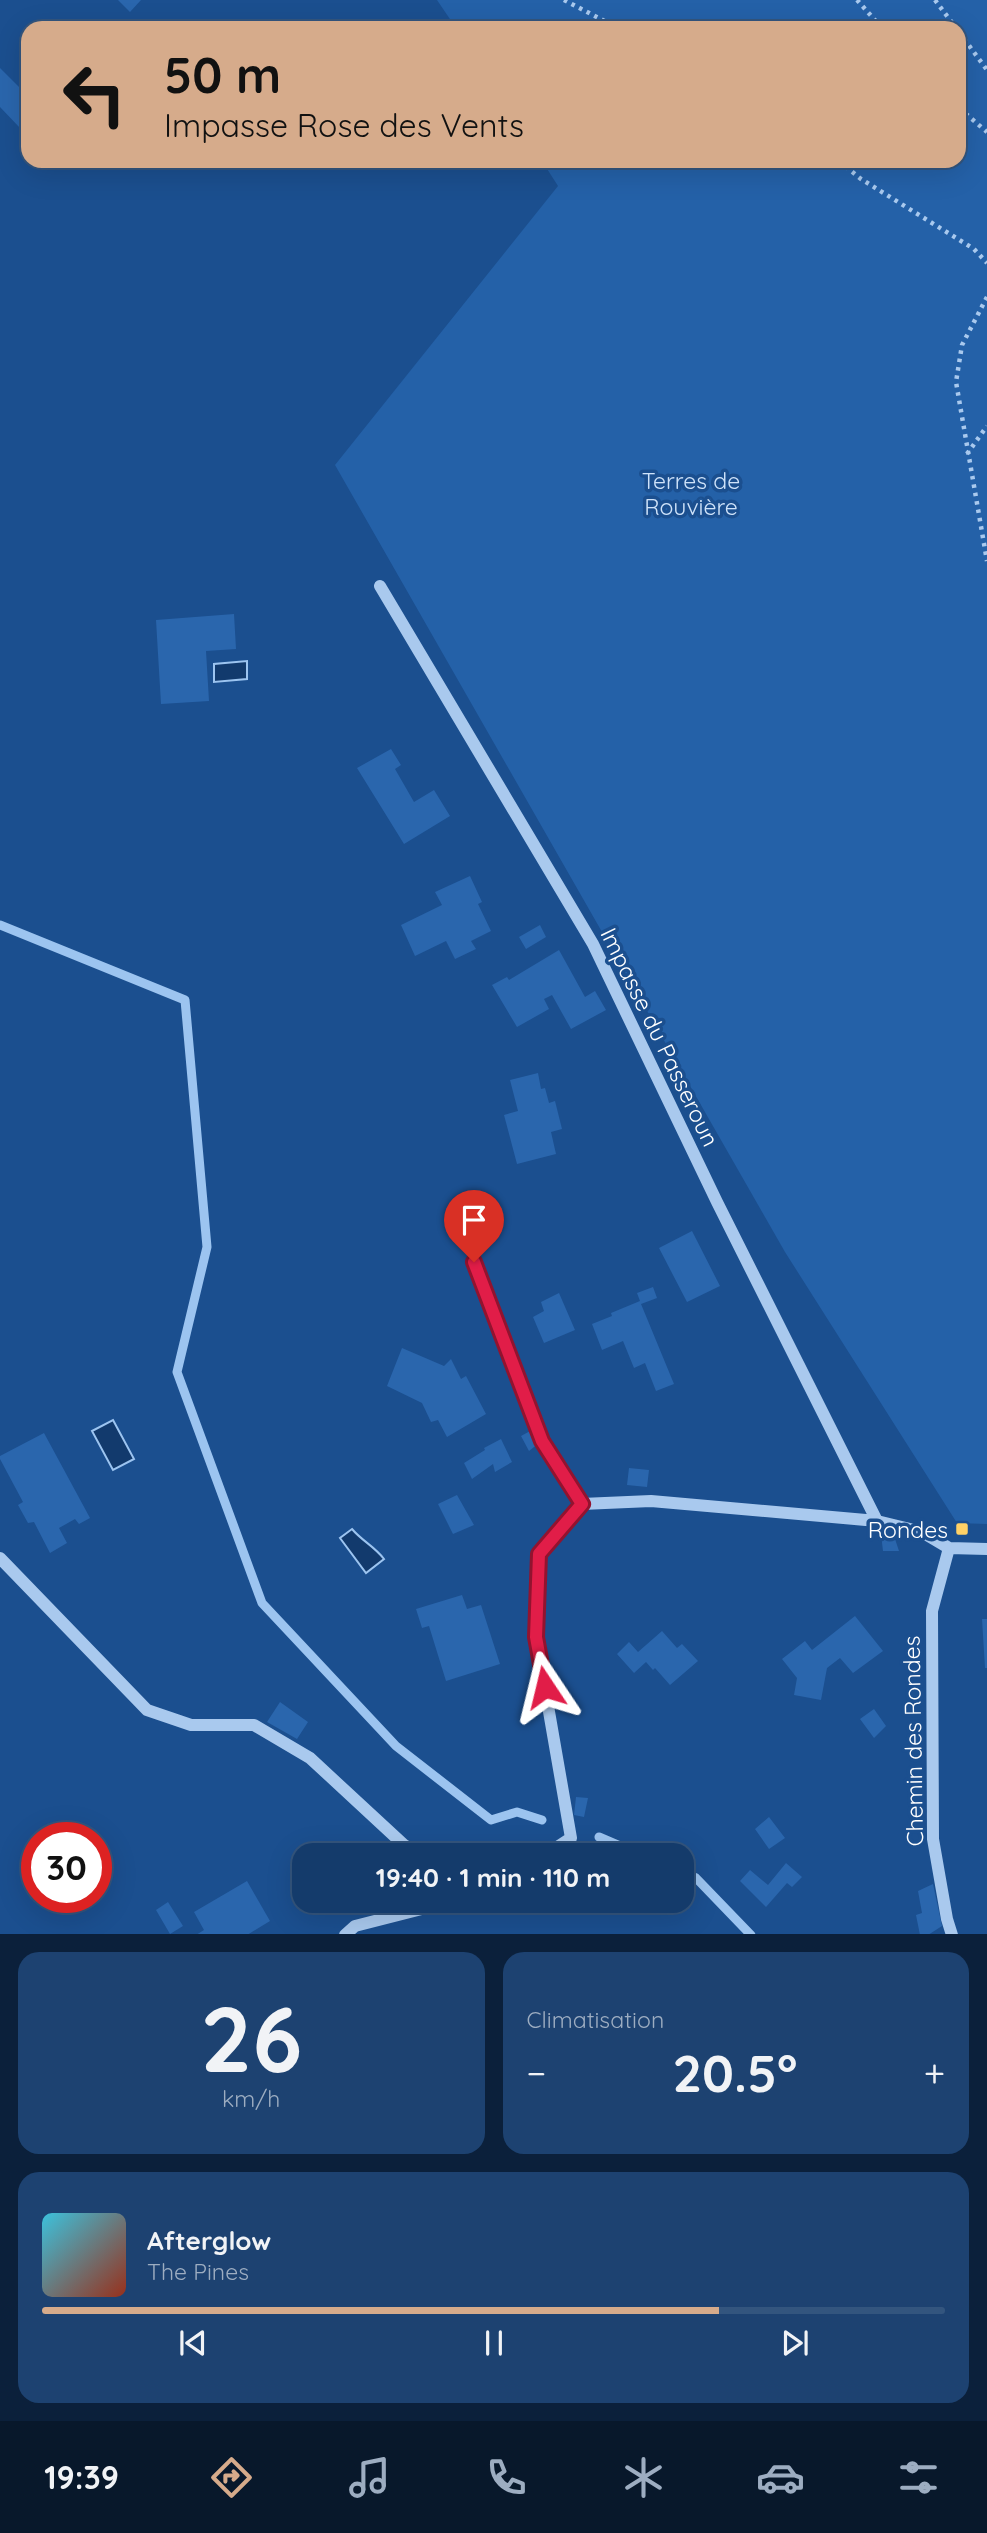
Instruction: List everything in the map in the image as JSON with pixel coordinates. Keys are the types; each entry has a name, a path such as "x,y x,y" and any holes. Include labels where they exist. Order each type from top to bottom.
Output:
{"street":[{"name":"Impasse du Passeroun","path":"380,586 593,944 717,1202 877,1521"},
{"path":"474,1262 542,1441 582,1504"},
{"path":"563,1843 571,1838 536,1637 539,1554 582,1504 651,1501 877,1521 922,1532 949,1548 987,1549"},
{"name":"Chemin des Rondes","path":"949,1548 932,1611 933,1839 952,1934"},
{"path":"0,1558 147,1710 191,1725 254,1725 310,1758 402,1843"},
{"path":"345,1934 355,1926 406,1913"}],"path":[{"path":"565,0 605,21"},
{"path":"857,0 876,21"},
{"path":"935,0 951,21"},
{"path":"966,41 987,70"},
{"path":"966,114 987,132"},
{"path":"848,168 974,249 987,263"},
{"path":"987,297 962,345 956,382 987,561"},
{"path":"967,454 987,426"}],"green space":[{"name":"Terres de Rouvière","path":"437,0 987,0 987,1524 957,1523 785,1252 335,465 558,186 546,168 966,168 966,21 451,21"}],"shaded area":[{"path":"247,661 247,679 214,682 214,664"},
{"path":"113,1420 134,1459 113,1470 92,1431"},
{"path":"352,1529 384,1559 366,1573 340,1538"}],"building":[{"path":"118,0 141,0 130,12"},
{"path":"0,68 21,89 20,128 0,107"},
{"path":"234,614 236,649 206,651 209,701 161,704 156,620"},
{"path":"391,749 401,765 395,769 414,802 434,790 450,816 404,844 357,768"},
{"path":"470,876 482,902 478,904 491,931 471,941 476,949 455,959 446,941 415,956 401,925 442,905 435,892"},
{"path":"540,925 546,937 526,949 519,937"},
{"path":"559,950 585,997 595,991 606,1010 571,1029 552,995 544,999 549,1009 517,1027 492,985 507,977 509,980"},
{"path":"538,1073 541,1089 545,1088 549,1103 555,1101 562,1129 551,1132 556,1154 517,1164 504,1115 518,1111 510,1080"},
{"path":"692,1231 720,1286 687,1302 659,1248"},
{"path":"653,1287 657,1298 641,1304 674,1384 656,1391 645,1363 634,1368 623,1341 602,1350 592,1324 640,1301 637,1293"},
{"path":"559,1293 575,1330 544,1343 533,1317 544,1311 541,1302"},
{"path":"402,1348 444,1366 451,1359 461,1379 466,1376 486,1414 447,1437 438,1420 431,1422 422,1403 387,1386"},
{"path":"532,1430 539,1443 529,1451 521,1436"},
{"path":"44,1433 90,1518 79,1524 75,1519 59,1528 67,1543 50,1553 34,1522 28,1523 18,1505 23,1502 0,1459 0,1456"},
{"path":"501,1439 512,1462 495,1472 493,1464 472,1479 464,1463"},
{"path":"629,1468 649,1470 647,1487 627,1485"},
{"path":"457,1495 474,1525 453,1534 438,1504"},
{"path":"881,1534 894,1536 899,1551 883,1551"},
{"path":"462,1595 467,1609 481,1605 500,1664 446,1681 429,1626 422,1628 416,1609"},
{"path":"855,1616 883,1651 853,1673 840,1658 827,1668 821,1700 794,1695 797,1678 782,1659 805,1641 812,1650"},
{"path":"982,1619 987,1619 987,1668 985,1668"},
{"path":"662,1631 677,1648 682,1644 698,1661 670,1685 646,1662 634,1673 617,1654 629,1642 638,1652"},
{"path":"280,1702 308,1722 297,1739 267,1722"},
{"path":"874,1709 886,1726 874,1738 860,1719"},
{"path":"576,1797 588,1798 584,1817 574,1815"},
{"path":"769,1817 785,1838 769,1849 755,1829"},
{"path":"786,1863 802,1877 792,1887 787,1883 766,1907 740,1881 750,1870 768,1885"},
{"path":"247,1881 270,1921 249,1934 198,1934 204,1930 194,1912"},
{"path":"933,1884 942,1926 930,1934 920,1934 916,1915 922,1913 918,1891"},
{"path":"168,1902 183,1926 170,1934 156,1910"}],"waterway":[{"path":"0,925 185,1000 207,1247 177,1372 262,1603 396,1746 491,1820 517,1812 542,1820"},
{"path":"599,1837 613,1843"},
{"path":"694,1877 750,1934"}],"place":[{"name":"Rondes","path":"962,1529"}],"route":[{"path":"474,1262 542,1441 582,1504 539,1554 536,1637 545,1687"}]}
